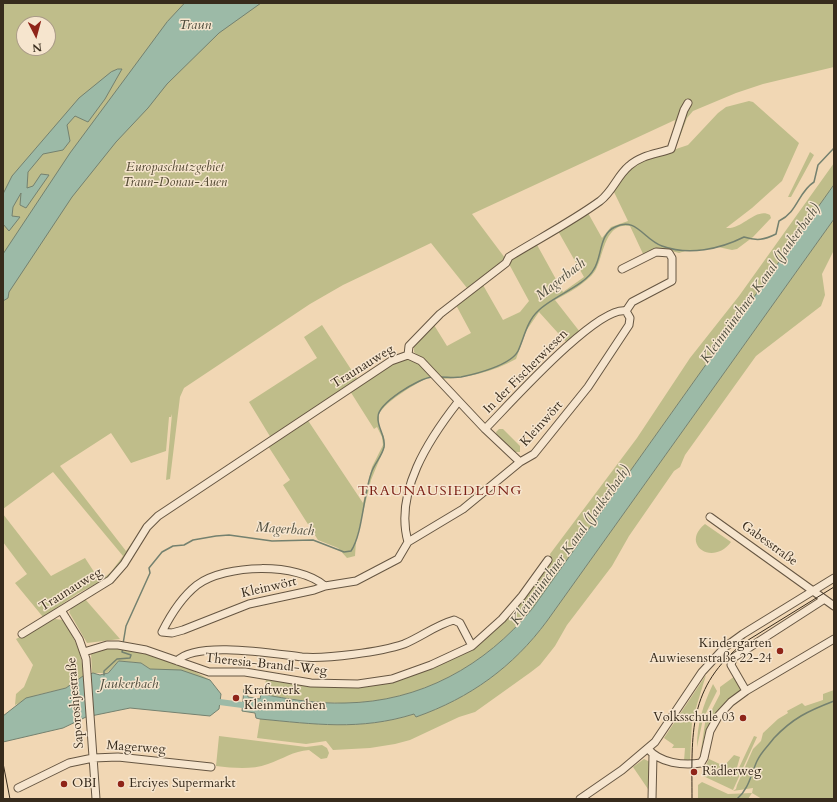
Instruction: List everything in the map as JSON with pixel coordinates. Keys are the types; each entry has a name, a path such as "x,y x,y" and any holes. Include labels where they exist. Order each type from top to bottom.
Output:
{"street":[{"name":"Traunauweg","path":"22,634 110,580 124,564 147,527 158,516 391,361 408,355 409,346 440,314 506,263 509,257 562,226 602,199 609,193 630,164 643,157 671,149 684,110 688,103"},
{"path":"622,269 656,252 669,253 672,258 672,281 632,302 626,311"},
{"name":"In der Fischerwiesen","path":"485,429 574,340 613,314 626,311"},
{"name":"Kleinwört","path":"325,586 318,579 310,576 276,570 255,568 219,573 207,578 191,590 162,632 183,630 248,604 314,590 325,586 356,581 392,562 402,555 408,542 463,509 520,462 534,454 591,384 629,325 630,318 626,311"},
{"path":"408,355 417,358 458,402 520,462"},
{"path":"408,542 404,518 407,498 416,472 435,433 458,402"},
{"name":"Gabesstraße","path":"710,517 823,600 834,606"},
{"name":"Theresia-Brandl-Weg","path":"84,652 107,645 127,646 209,672 245,672 311,683 358,684 404,676 472,646 502,619 522,596 548,560"},
{"path":"580,799 650,752 702,672 725,647 743,634 834,578"},
{"path":"746,691 731,665 733,658 823,600"},
{"name":"Saporoshjestraße","path":"61,610 79,640 84,652 87,666 96,799"},
{"path":"177,661 182,655 191,653 234,650 322,658 346,655 398,646 454,620 460,623 472,646"},
{"path":"650,752 670,762 701,763 704,758 710,731 725,708 746,691 834,639"},
{"path":"650,752 652,799"},
{"name":"Magerweg","path":"18,788 69,763 93,758 118,757 212,767"}],"green space":[{"name":"Europaschutzgebiet Traun-Donau-Auen","path":"3,3 834,3 834,67 763,84 736,93 693,111 687,118 677,144 672,144 675,120 472,214 505,258 484,277 467,288 431,243 343,285 310,304 184,388 180,397 170,479 166,480 172,414 171,417 169,417 166,451 131,463 111,433 60,466 126,551 137,536 125,558 107,578 77,594 43,617 15,583 27,574 3,542 3,514 51,576 85,558 100,581 111,572 123,556 53,472 3,509"},
{"path":"749,101 753,102 799,143 782,181 752,208 726,228 738,226 759,214 765,213 770,215 771,218 753,237 737,249 732,250 718,247 694,251 688,250 679,253 660,248 644,256 630,226 621,226 615,229 606,241 598,265 592,275 577,287 555,300 580,332 567,343 539,312 526,331 516,359 489,371 470,376 441,379 414,352 414,346 434,325 447,346 471,333 456,305 483,285 503,320 520,312 529,301 509,264 510,260 536,243 563,292 584,277 558,231 588,213 602,238 611,227 628,221 614,192 622,177 637,162 688,145 718,113 726,107"},
{"path":"810,152 814,155 791,197 788,197"},
{"path":"834,163 834,185 532,609 494,648 472,664 449,677 425,688 399,696 373,701 335,703 315,702 264,695 266,679 313,687 352,687 390,683 434,667 475,648 514,609 552,562 550,554 637,438 690,358 739,296"},
{"path":"834,219 834,250 822,274 825,295 821,306 756,356 685,455 680,467 674,471 629,536 612,566 567,625 555,646 540,665 475,712 459,717 410,740 395,744 370,748 333,750 326,741 306,744 257,738 260,719 337,725 375,723 414,714 416,717 436,709 472,690 505,667 534,638 547,621"},
{"path":"322,325 358,380 271,438 249,402 317,358 304,337"},
{"path":"407,358 422,365 430,377 417,383 402,393 382,409 379,414 379,427 384,437 385,446 371,480 356,541 355,556 347,558 338,548 318,540 283,485 290,480 268,446 307,419 363,503 372,467 383,445 382,437 377,427 374,429 350,391 391,364"},
{"path":"499,429 503,429 520,446 520,452 514,452 497,436 496,432"},
{"path":"705,524 731,542 723,549 715,553 708,553 702,550 697,545 696,539 698,532"},
{"path":"85,599 120,639 87,643 69,612 73,606"},
{"path":"55,619 63,620 75,640 82,661 83,676 66,688 37,695 15,705 16,694 24,687 33,665 16,639"},
{"path":"107,648 133,650 160,657 174,662 210,680 171,671 150,669 141,663 119,661 107,672 92,673 91,653"},
{"path":"706,675 692,721 690,761 684,761 685,748 672,748 674,745 664,738"},
{"path":"735,676 743,691 714,716 705,734 700,757 705,723 720,694 720,687"},
{"path":"713,684 717,691 703,719 697,747 701,715"},
{"path":"834,690 834,799 762,799 752,793 753,788 733,791 736,789 753,749 761,741 763,733 778,719 788,713 787,711 802,703 805,706 823,700 823,694"},
{"path":"219,736 306,747 322,745 327,748 329,753 327,758 321,759 309,750 303,751 262,766 249,768 216,766"},
{"path":"754,736 757,737 733,790 701,775 709,759 724,766 734,755 740,757 737,772"},
{"path":"644,759 650,762 650,792 633,767"},
{"path":"702,782 728,794 752,793 748,799 698,799 698,785"}],"water":[{"name":"Traun","path":"185,3 261,3 219,33 167,84 148,108 116,142 72,197 9,292 8,298 3,301 3,254 70,153 167,22"},
{"path":"122,69 105,99 88,122 75,116 67,125 70,141 63,150 43,154 28,172 27,188 33,186 41,174 49,175 26,208 20,205 21,193 13,207 12,216 20,217 9,231 3,224 3,194 12,176 79,98 111,72"},
{"path":"834,185 834,219 547,621 534,638 505,667 472,690 436,709 416,717 414,714 375,723 337,725 260,719 256,718 255,713 242,711 244,689 247,691 248,697 260,699 261,694 324,703 373,701 399,696 425,688 449,677 472,664 494,648 532,609"},
{"name":"Jaukerbach","path":"119,661 141,663 150,669 181,670 210,680 221,694 219,709 210,716 130,708 86,717 63,728 3,742 3,716 26,698 66,688 83,676 93,673 100,675 108,673"}],"waterway":[{"name":"Magerbach","path":"440,377 458,377 475,374 501,365 514,356 518,351 528,325 534,315 544,306 576,286 590,275 597,264 603,240 606,235 610,230 622,224 629,224 640,230 650,239 662,246 672,249 693,251 715,248 744,237 760,239 768,238 776,234 779,221 790,213 804,191 814,182 818,165 834,148"},
{"name":"Magerbach","path":"123,644 126,626 150,573 149,568 162,552 173,546 184,545 193,540 229,535 272,541 313,540 344,552 351,551 361,524 369,480 373,468 384,447 384,439 378,421 380,411 392,398 409,386 426,378 432,377"},
{"path":"104,675 104,671 117,659 130,658 131,655 122,652 123,648"},
{"name":"Kleinmünchner Kanal (Jaukerbach)","path":"212,701 250,706"},
{"path":"737,799 747,786 759,758 774,738 794,720 816,708 834,701"}],"tram line":[{"path":"692,799 693,732 703,694 712,676 726,659 745,642 834,587"},
{"path":"3,763 10,799"}],"place":[{"name":"Kindergarten Auwiesenstraße 22-24","path":"780,651"},
{"name":"Kraftwerk Kleinmünchen","path":"236,698"},
{"name":"Volksschule 03","path":"743,718"},
{"name":"Rädlerweg","path":"694,772"},
{"name":"OBI","path":"64,784"},
{"name":"Erciyes Supermarkt","path":"121,784"}],"district":[{"name":"TRAUNAUSIEDLUNG","path":"440,492"}]}
